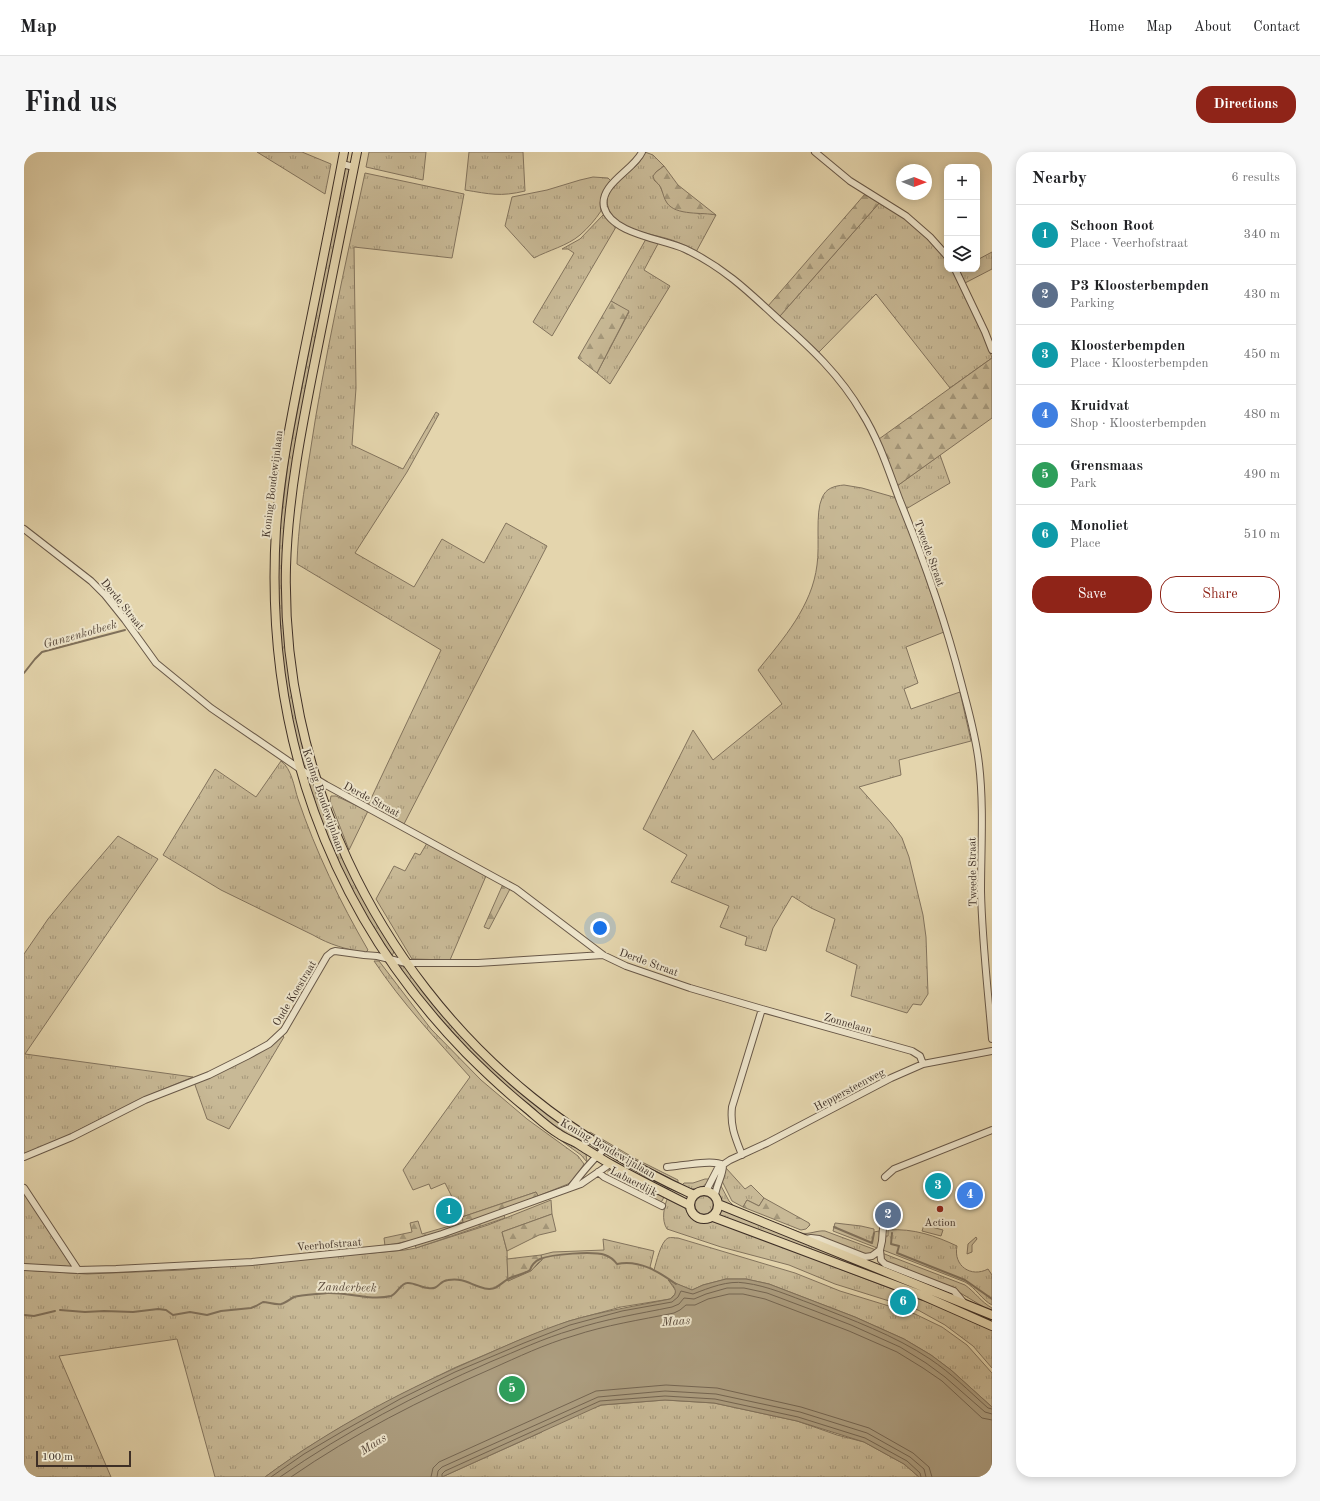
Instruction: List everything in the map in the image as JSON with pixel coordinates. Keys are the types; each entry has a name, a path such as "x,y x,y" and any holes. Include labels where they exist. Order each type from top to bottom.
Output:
{"main road":[{"name":"Koning Boudewijnlaan","path":"344,152 293,410 280,488 276,526 274,572 275,618 280,670 287,713 300,769 315,814 334,860 364,919 389,960 419,1001 492,1078 559,1134 610,1164 689,1204"},
{"name":"Koning Boudewijnlaan","path":"357,152 306,410 293,491 289,527 286,599 292,668 304,737 316,779 343,852 361,889 406,963 447,1016 499,1069 556,1116 636,1166 694,1195"},
{"path":"717,1200 716,1213 713,1217 705,1220 697,1218 691,1212 689,1204 694,1195 697,1192 706,1191 717,1200 804,1239 959,1299 992,1314"},
{"path":"713,1217 924,1296 992,1326"}],"street":[{"name":"Tweede Straat","path":"642,152 637,161 616,180 606,192 604,208 614,222 628,231 671,243 685,249 724,271 804,342 837,375 863,415 876,440 918,546 950,640 972,724 979,766 983,929 992,1039"},
{"path":"815,152 850,181 906,216 930,237 944,253"},
{"path":"342,164 354,167"},
{"path":"956,272 979,318 992,350"},
{"name":"Derde Straat","path":"24,529 91,581 105,595 156,663 211,708 300,769 516,889 603,955 626,966 654,976 762,1009"},
{"name":"Oude Koestraat","path":"24,1157 72,1137 145,1100 209,1075 269,1044 284,1030 328,956 332,952 335,951 364,956 377,956 406,963 478,963 603,955"},
{"path":"742,1154 732,1128 732,1107 762,1009"},
{"name":"Zonnelaan","path":"762,1009 912,1051 920,1056 923,1064"},
{"name":"Heppersteenweg","path":"706,1191 717,1169 730,1160 768,1143 891,1078 923,1064 992,1051"},
{"path":"885,1177 894,1169 992,1130"},
{"path":"571,1187 596,1156 606,1148"},
{"path":"667,1167 712,1162 723,1165 716,1187 717,1200"},
{"name":"Veerhofstraat","path":"24,1267 78,1270 252,1262 399,1247 442,1234 581,1184 610,1164"},
{"name":"Labaerdijk","path":"598,1172 604,1177 662,1206"},
{"path":"24,1188 78,1270"},
{"path":"884,1215 880,1250 881,1260 885,1264"},
{"path":"804,1239 819,1239 954,1291 959,1299 955,1305 948,1307"},
{"path":"865,1257 872,1256 880,1250"}],"green space":[{"path":"257,152 302,152 331,164 325,194"},
{"path":"369,152 426,152 423,180 366,167"},
{"path":"469,152 523,152 525,191 516,193 488,194 465,190"},
{"path":"645,152 653,155 664,166 656,172 654,180 660,186 663,193 699,214 707,213 716,215 696,252 677,242 629,228 614,218 609,210 607,197 612,188 634,168"},
{"path":"664,166 678,185 716,215 683,212 671,207 664,198 661,188 654,180 653,176"},
{"path":"344,168 350,169 294,457 286,648 294,702 308,763 304,766 293,726 286,690 278,616 279,538 289,455"},
{"path":"365,173 464,194 452,258 354,247 356,388 352,445 403,469 436,412 439,414 407,472 355,553 414,587 442,539 484,563 506,523 547,546 404,824 368,805 441,650 297,564 302,508 322,383 335,313"},
{"path":"593,177 608,178 611,181 602,195 600,203 601,211 586,230 575,239 534,258 505,226 512,197 547,190"},
{"path":"865,194 880,202 780,316 768,306"},
{"path":"880,202 916,227 944,255 944,272 955,272 984,333 992,358 950,388 876,294 819,352 780,316"},
{"path":"603,215 616,227 552,336 533,322 574,253 568,249 562,249 580,239"},
{"path":"646,239 659,242 644,270 670,286 610,384 597,373 629,312 611,301"},
{"path":"992,252 992,269 965,283 960,272 980,272 980,258"},
{"path":"611,301 629,311 597,373 578,358"},
{"path":"992,358 992,418 897,486 879,439"},
{"path":"940,455 950,483 906,509 897,486"},
{"path":"844,485 862,488 897,498 944,632 906,647 918,683 904,689 911,709 960,692 971,741 899,760 901,775 859,787 891,823 902,838 909,857 923,915 926,937 928,994 921,1005 913,1004 907,1013 851,996 857,965 826,951 835,919 811,908 792,896 773,928 766,951 745,945 747,937 720,927 729,906 671,882 687,855 643,829 693,730 713,760 782,704 758,670 787,634 803,608 814,580 817,565 818,521 822,498 828,490"},
{"path":"281,761 285,764 290,773 305,819 329,876 368,950 365,953 338,946 319,938 221,890 163,855 215,769 256,797"},
{"path":"312,782 339,849 370,911 394,951 392,955 354,894 334,851 309,784"},
{"path":"331,796 336,796 368,811 349,850 330,801"},
{"path":"118,836 158,859 25,1054 193,1077 142,1098 61,1139 24,1155 24,954 48,919"},
{"path":"427,843 486,876 450,960 412,959 376,899 394,866 405,871 415,853 420,855"},
{"path":"503,884 510,889 489,929 484,927"},
{"path":"374,961 379,961 431,1029 481,1080 527,1119 578,1156 584,1164 575,1178 568,1184 538,1196 536,1192 462,1217 445,1183 431,1189 429,1184 413,1190 403,1170 470,1077 408,1006"},
{"path":"405,966 439,1011 480,1056 529,1099 599,1150 596,1152 554,1125 525,1102 476,1058 417,992 400,967"},
{"path":"282,1035 284,1037 229,1129 207,1119 194,1082"},
{"path":"549,1129 586,1154 587,1162 581,1155 548,1131"},
{"path":"590,1132 634,1158 678,1180 678,1184 625,1155 589,1133"},
{"path":"609,1159 645,1178 669,1186 667,1191"},
{"path":"726,1168 745,1189 751,1185 764,1198 759,1206 747,1200 743,1207 732,1201 722,1181 722,1176"},
{"path":"613,1169 665,1195 662,1201 660,1202 609,1177 608,1171"},
{"path":"710,1179 700,1188 693,1189 681,1186 684,1183 693,1183"},
{"path":"720,1184 729,1201 735,1207 801,1233 825,1231 876,1250 867,1255 807,1237 722,1203 718,1193"},
{"path":"536,1192 538,1196 502,1210 505,1218 416,1248 413,1240 385,1246 384,1238 412,1232 410,1223 418,1221 422,1234 463,1222 462,1217"},
{"path":"24,1193 72,1267 24,1264"},
{"path":"704,1196 710,1199 713,1205 710,1211 704,1214 698,1211 695,1205 698,1199"},
{"path":"668,1197 685,1208 689,1216 697,1221 703,1223 721,1221 837,1268 953,1312 992,1329 992,1368 973,1346 945,1325 918,1310 835,1284 789,1265 721,1247 667,1229 664,1221 664,1213"},
{"path":"764,1198 809,1223 810,1225 806,1229 801,1230 743,1207 747,1200 759,1206"},
{"path":"551,1200 552,1214 502,1232 507,1251 508,1281 535,1267 542,1260 541,1255 553,1252 604,1250 603,1239 654,1251 650,1267 654,1270 659,1252 665,1240 668,1238 678,1238 795,1273 840,1291 915,1314 942,1327 967,1345 992,1373 992,1407 951,1370 931,1355 904,1339 855,1317 769,1284 746,1279 726,1279 703,1285 692,1290 669,1281 676,1291 670,1299 621,1307 569,1321 454,1368 341,1427 302,1451 265,1477 215,1477 177,1339 59,1356 111,1477 24,1477 24,1270 87,1274 184,1270 405,1250 416,1248 488,1225"},
{"path":"721,1209 926,1292 924,1295 719,1215"},
{"path":"552,1214 556,1231 539,1235 507,1251 502,1232"},
{"path":"835,1223 874,1229 874,1232 879,1231 880,1240 877,1248 833,1231"},
{"path":"924,1225 943,1230 941,1236 922,1231"},
{"path":"888,1230 906,1230 924,1234 957,1246 956,1253 958,1259 965,1268 975,1272 988,1269 992,1275 992,1305 965,1282 883,1250 886,1236 888,1236"},
{"path":"976,1237 977,1239 972,1245 972,1252 967,1254 968,1244"},
{"path":"882,1253 965,1285 992,1308 992,1312 957,1291 890,1264 884,1259"},
{"path":"541,1255 542,1260 531,1271 508,1281 507,1259"},
{"path":"665,1400 714,1403 797,1421 837,1435 864,1442 904,1464 919,1477 442,1477 542,1432 552,1422 602,1405"}],"water":[{"name":"Maas","path":"726,1279 746,1279 769,1284 855,1317 904,1339 931,1355 951,1370 992,1407 992,1477 919,1477 904,1464 864,1442 797,1421 714,1403 665,1400 601,1405 442,1477 265,1477 317,1441 371,1410 428,1381 516,1341 582,1317 670,1299 675,1294 675,1290 668,1280 692,1290 703,1285"}],"waterway":[{"name":"Ganzenkotbeek","path":"24,673 42,652 125,630"},
{"path":"834,1227 872,1243 874,1233"},
{"path":"892,1233 891,1244 899,1246 897,1253 965,1280 992,1299"},
{"name":"Zanderbeek","path":"60,1310 85,1312 133,1312 158,1309 166,1310 173,1315 190,1312 207,1315 221,1311 251,1308 263,1302 281,1304 294,1297 306,1295 335,1293 375,1298 391,1296 405,1283 412,1283 425,1288 435,1288 442,1282 458,1280 465,1281 485,1289 490,1289 510,1278 530,1270 532,1265 540,1259 563,1254 582,1253 605,1255 617,1264 633,1263 641,1265 656,1271 676,1284"},
{"name":"Zanderbeek","path":"24,1315 34,1316 55,1311"}],"place":[{"name":"Kloosterbempden","path":"938,1186"},
{"name":"Kruidvat","path":"970,1195"},
{"name":"Action","path":"940,1209"},
{"name":"Schoon Root","path":"449,1211"},
{"name":"P3 Kloosterbempden","path":"888,1215"},
{"name":"Monoliet","path":"903,1302"},
{"name":"Grensmaas","path":"512,1389"}]}
